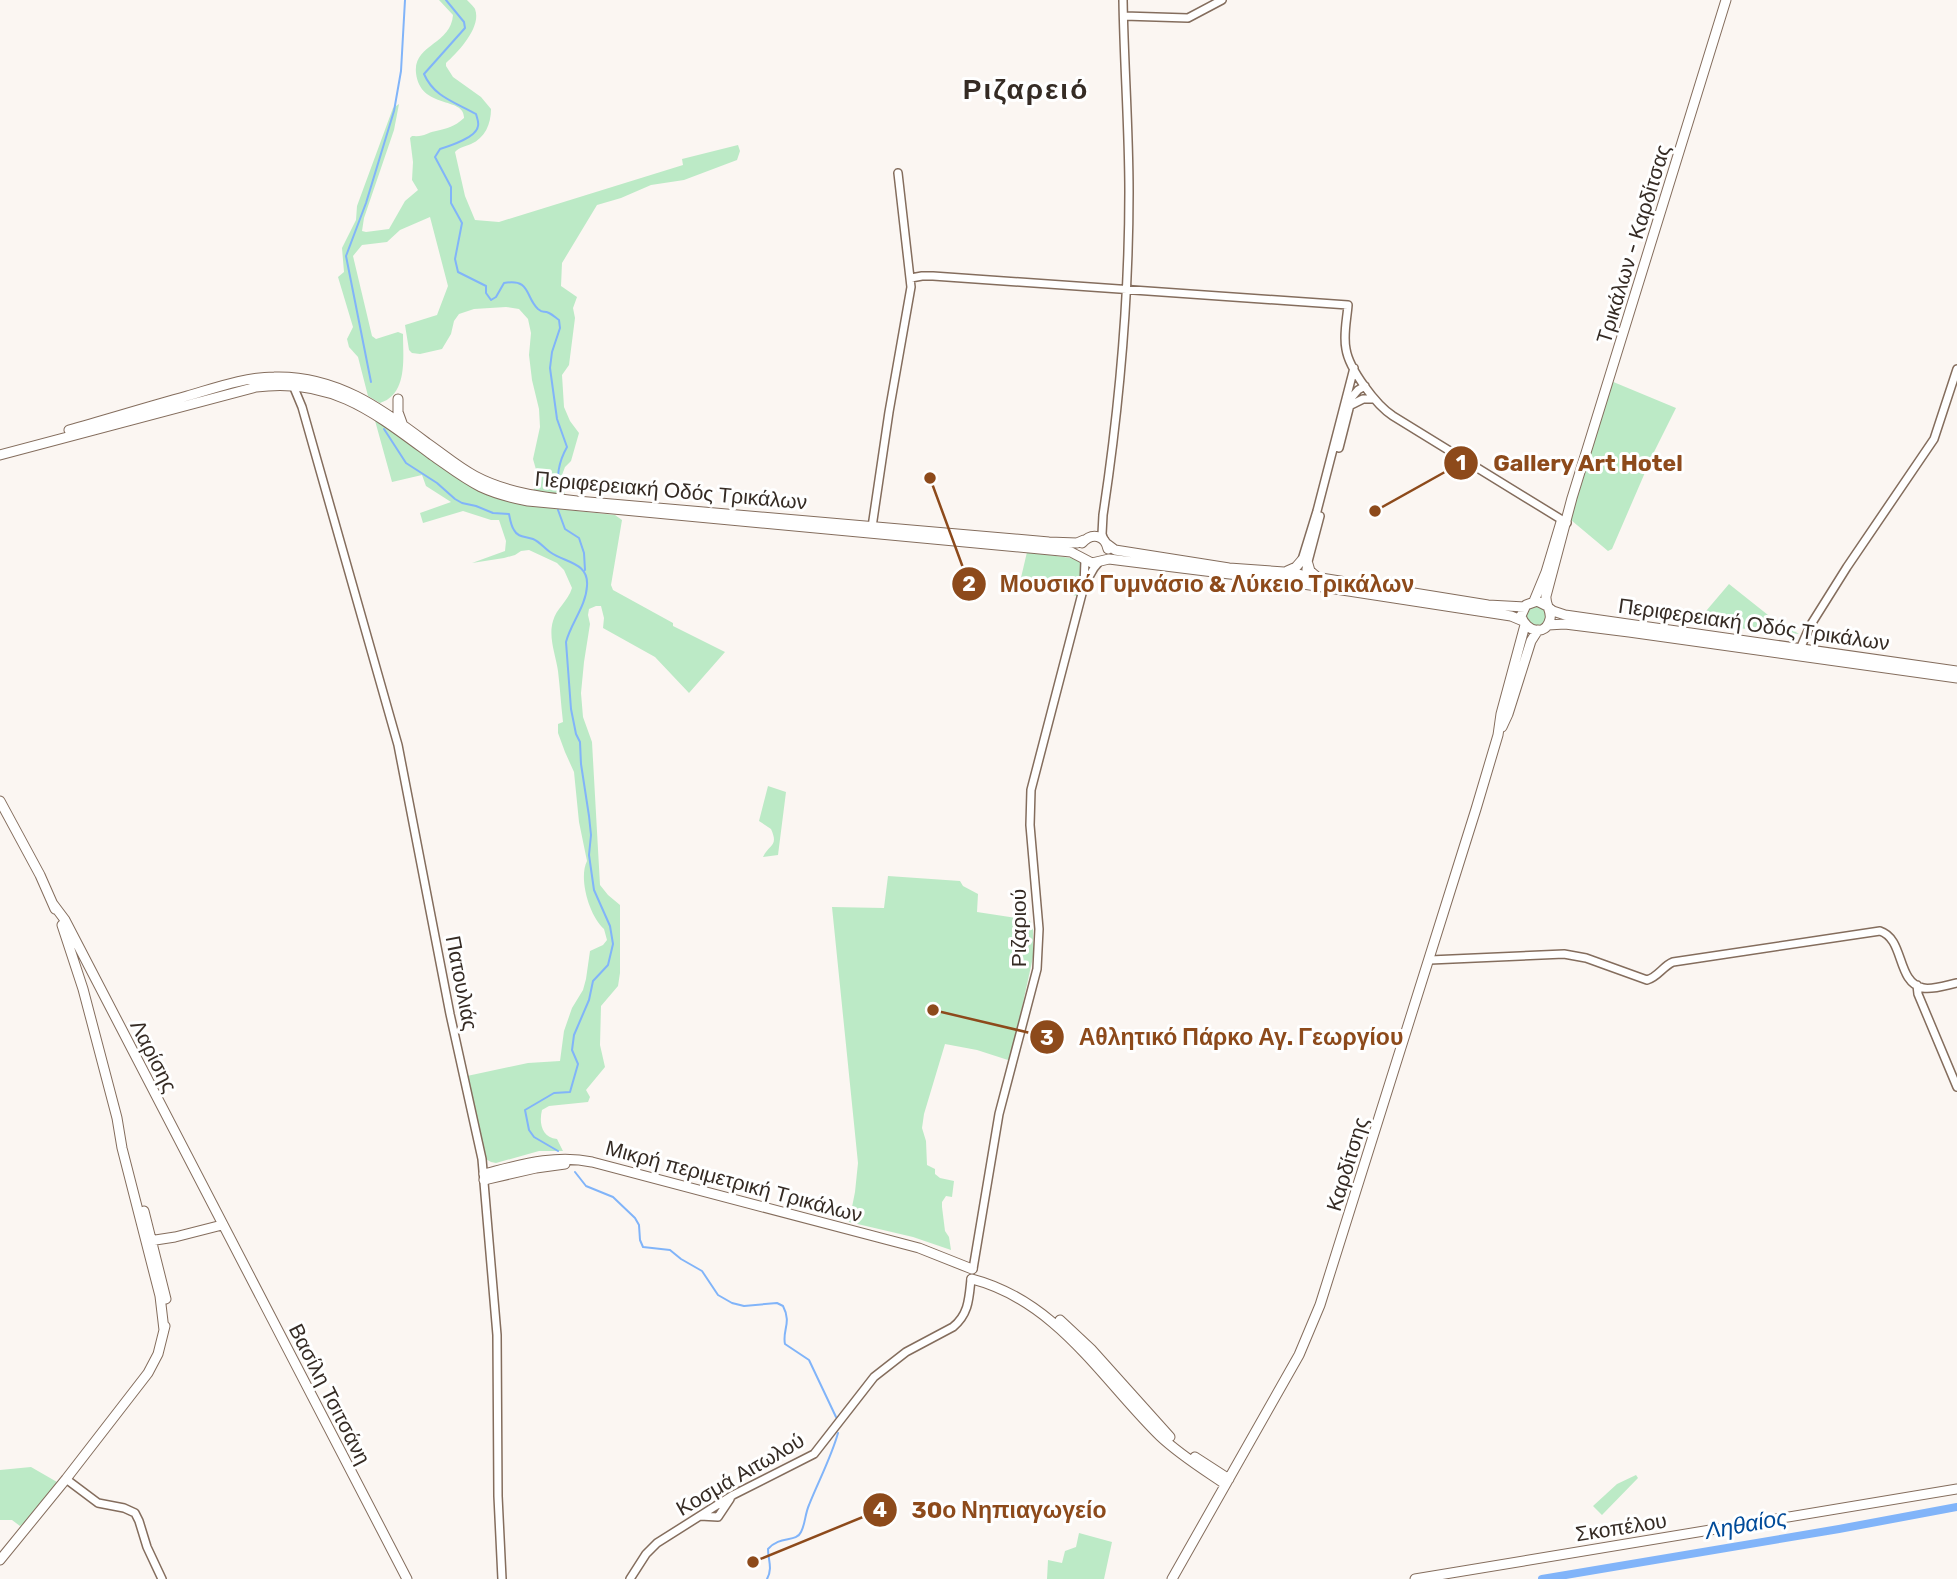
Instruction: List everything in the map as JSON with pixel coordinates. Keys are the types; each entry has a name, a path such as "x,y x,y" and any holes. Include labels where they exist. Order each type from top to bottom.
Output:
{"main road":[{"name":"Τρικάλων - Καρδίτσας","path":"1548,607 1546,596 1565,521 1726,0"},
{"name":"Περιφερειακή Οδός Τρικάλων","path":"0,449 235,383 264,378 332,386 354,394 403,424 467,471 491,484 518,493 577,501 1049,542 1077,542 1088,538"},
{"name":"Περιφερειακή Οδός Τρικάλων","path":"0,455 256,387 294,382 358,404 454,471 481,486 528,501 1071,552 1084,559"},
{"path":"302,403 307,393 314,389"},
{"path":"398,399 399,416 403,424"},
{"name":"Τρικάλων - Καρδίτσας","path":"1534,601 1565,521"},
{"path":"1524,623 1522,614 1525,607 1534,601 1548,607 1548,625 1536,632 1511,615 1300,580 1110,559 1092,563 1084,559 1080,550 1088,538 1098,537 1111,549 1137,554 1229,568 1284,572 1300,580 1318,578 1488,606 1525,607"},
{"path":"1101,562 1107,555 1105,542"},
{"path":"1284,572 1305,562 1318,578"},
{"name":"Περιφερειακή Οδός Τρικάλων","path":"1548,607 1565,615 1957,671"},
{"name":"Καρδίτσης","path":"1498,735 1524,623"},
{"name":"Περιφερειακή Οδός Τρικάλων","path":"1548,625 1565,624 1629,632 1957,678"},
{"name":"Καρδίτσης","path":"1172,1579 1299,1354 1317,1315 1430,960 1498,735 1508,714 1536,632"},
{"path":"0,801 53,904 77,969 127,1147 148,1228 149,1243 156,1258 168,1318 158,1354 148,1373 0,1560"},
{"name":"Λαρίσης","path":"53,904 70,929 222,1225"},
{"path":"117,1118 122,1148 149,1243 164,1330"},
{"name":"Μικρή περιμετρική Τρικάλων","path":"484,1177 556,1165 587,1166 918,1253 986,1278 1051,1312 1091,1349 1164,1431 1227,1482"},
{"path":"199,1230 213,1222 210,1202"},
{"path":"149,1243 222,1225"},
{"name":"Βασίλη Τσιτσάνη","path":"222,1225 407,1579"},
{"path":"148,1228 155,1236 169,1238"},
{"path":"199,1230 216,1231 235,1251"},
{"path":"156,1258 159,1248 169,1238"},
{"name":"Σκοπέλου","path":"1415,1579 1957,1489"}],"street":[{"path":"1105,542 1102,534 1103,515 1125,290 1129,176 1123,0"},
{"path":"1124,16 1184,19 1222,0"},
{"path":"872,527 911,278 898,173"},
{"path":"911,278 924,275 1348,305 1345,345 1347,353 1374,399 1393,416 1565,521"},
{"path":"1305,562 1354,368"},
{"path":"1800,649 1806,633 1847,567 1934,439 1957,369"},
{"name":"Πατουλιάς","path":"294,382 398,745 484,1177 497,1335 498,1496 502,1579"},
{"path":"1348,391 1364,384"},
{"path":"1300,580 1350,405 1354,395 1364,384"},
{"path":"1350,405 1359,400 1374,399"},
{"path":"1088,538 1103,515"},
{"name":"Ριζαριού","path":"1084,559 1084,586"},
{"name":"Ριζαριού","path":"972,1274 999,1114 1037,969 1039,929 1030,825 1031,790 1084,586 1094,568 1101,562"},
{"path":"1430,960 1564,954 1589,959 1647,981 1673,962 1880,931 1892,938 1912,982 1929,988 1957,983"},
{"path":"1917,985 1918,994 1957,1087"},
{"name":"Κοσμά Αιτωλού","path":"630,1579 653,1547 733,1495 814,1454 874,1377 897,1358 959,1321 967,1310 972,1274"},
{"path":"66,1479 97,1503 124,1507 135,1513 145,1543 162,1579"}],"green space":[{"path":"439,0 467,0 475,9 475,23 468,39 446,66 453,77 481,97 491,109 490,120 483,134 476,141 455,152 465,196 475,220 499,222 683,165 682,159 738,145 740,151 737,160 684,180 651,185 597,205 562,263 561,286 577,297 573,308 575,318 569,365 562,375 564,407 579,433 571,461 562,475 565,496 533,493 537,473 533,459 540,427 539,409 529,355 531,333 528,319 519,309 474,309 459,314 442,349 420,354 409,350 405,325 437,315 448,286 430,217 400,230 387,242 362,245 353,256 372,336 376,339 398,332 403,334 400,384 389,398 380,403 368,396 358,357 349,347 347,339 353,327 338,277 344,272 342,248 356,220 357,206 393,108 399,104 394,130 364,218 362,231 366,232 389,229 405,201 418,190 412,180 410,138 451,127 464,118 457,107 425,93 419,85 416,73 420,56 446,33 451,25 453,15"},
{"path":"1611,381 1676,408 1612,549 1608,551 1571,518"},
{"path":"374,417 449,471 517,502 615,515 622,520 611,585 613,590 673,623 673,626 725,652 689,693 655,657 603,628 601,606 589,609 590,624 581,693 583,717 592,742 600,885 620,905 620,973 618,986 601,1006 600,1045 605,1067 586,1090 590,1097 588,1102 549,1106 542,1110 544,1132 557,1139 563,1151 539,1151 496,1163 484,1158 467,1076 528,1063 560,1061 564,1031 572,1008 583,990 590,951 607,940 587,897 584,878 587,861 579,822 574,772 558,733 558,724 563,722 552,627 572,588 564,570 557,563 529,550 504,558 472,563 505,551 506,541 499,520 463,511 423,523 420,513 451,502 426,486 422,475 392,482"},
{"path":"1027,552 1078,559 1085,567 1077,596 1020,582"},
{"path":"1729,584 1768,615 1799,634 1695,624"},
{"path":"1536,606 1543,609 1546,616 1543,623 1536,626 1529,623 1526,616 1529,609"},
{"path":"768,786 786,792 778,855 763,857 774,842 771,829 759,821"},
{"path":"888,876 960,881 963,886 978,894 977,912 1029,920 1033,925 1033,957 1012,1053 1008,1060 945,1044 924,1114 922,1128 926,1141 927,1165 935,1169 935,1174 940,1178 954,1181 952,1197 946,1196 942,1202 945,1231 951,1250 913,1237 849,1222 858,1163 832,907 884,908"},
{"path":"31,1467 57,1482 20,1526 12,1520 0,1520 0,1470"},
{"path":"1636,1475 1638,1478 1602,1515 1593,1506 1617,1484"},
{"path":"1079,1533 1112,1542 1104,1579 1047,1579 1048,1560 1062,1563 1065,1551 1076,1547"}],"waterway":[{"path":"371,382 346,256 366,203 394,111 401,71 405,0"},
{"path":"446,0 464,22 465,28 424,74 439,94 476,114 478,123 473,134 440,149 435,157 451,187 451,203 462,223 455,259 458,272 486,286 486,293 491,300 496,297 504,283 519,283 538,309 559,320 560,328 550,368 557,419 567,447 559,470 558,493"},
{"path":"384,429 406,463 437,483 455,499 493,513 509,514 516,533 535,540 556,556 575,564 587,578 584,601 566,642 571,709 580,742 589,816 589,855 594,890 610,926 613,944 608,965 593,981 589,1000 574,1035 572,1050 578,1064 570,1092 554,1093 525,1110 529,1130 534,1137 558,1151"},
{"path":"558,510 565,529 579,538 584,553 585,570"},
{"path":"575,1172 586,1186 613,1197 635,1218 643,1247 670,1250 702,1271 718,1295 732,1303 744,1306 777,1303 783,1306 787,1317 785,1344 809,1360 836,1417"},
{"path":"767,1579 770,1568 768,1549 801,1532 838,1433"},
{"name":"Ληθαίος","path":"1542,1579 1957,1507"}],"place":[{"name":"Μουσικό Γυμνάσιο & Λύκειο Τρικάλων","path":"930,478"},
{"name":"Gallery Art Hotel","path":"1375,511"},
{"name":"Αθλητικό Πάρκο Αγ. Γεωργίου","path":"933,1010"},
{"name":"30ο Νηπιαγωγείο","path":"753,1562"}],"district":[{"name":"Ριζαρειό","path":"1026,89"}]}
